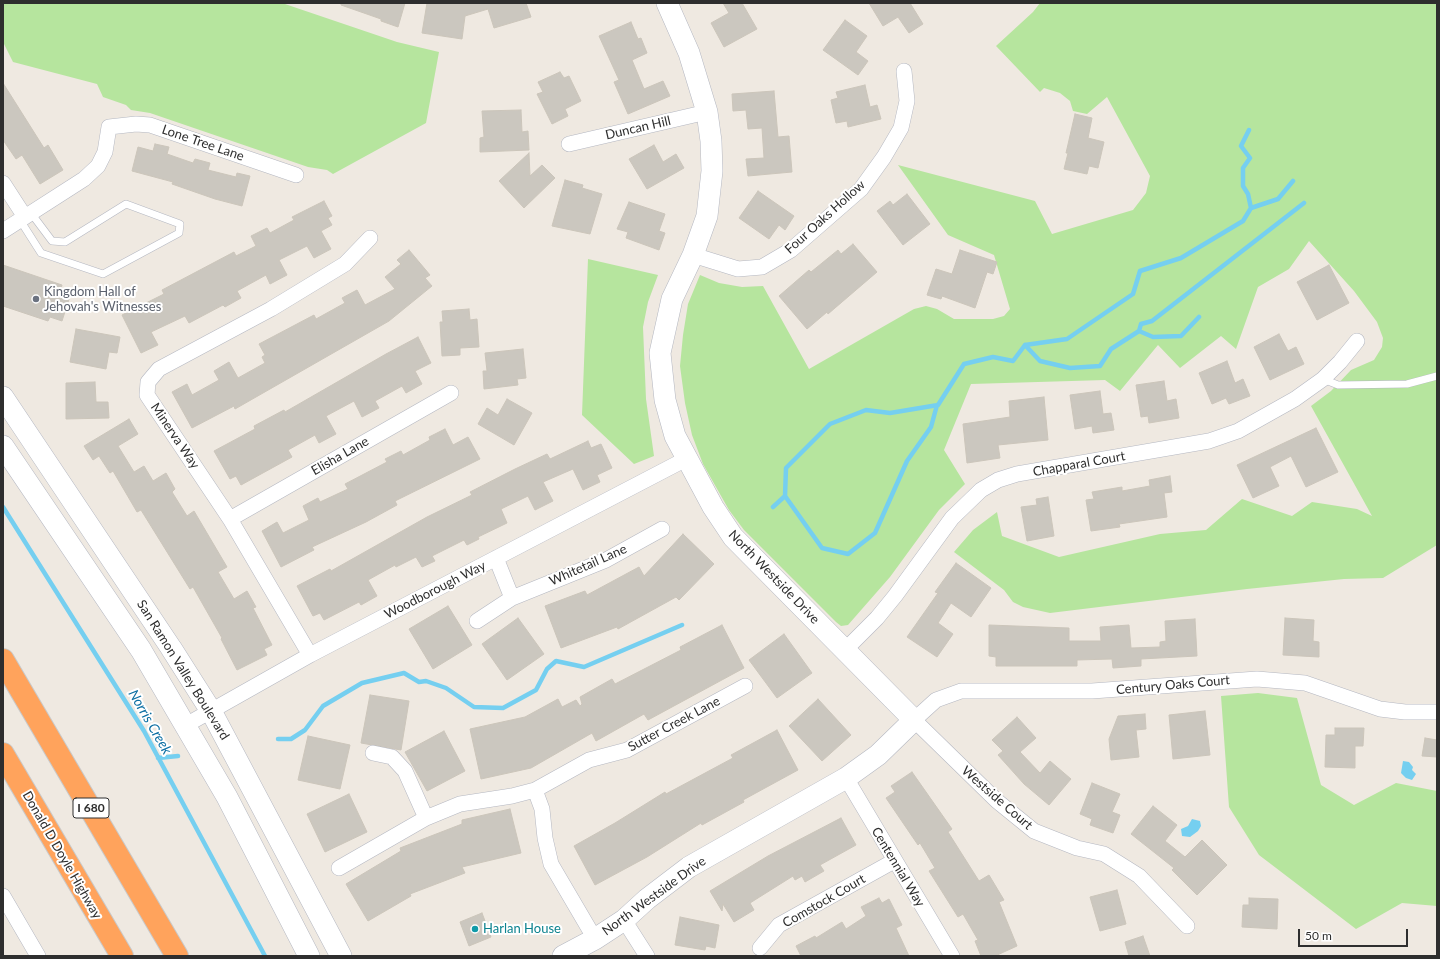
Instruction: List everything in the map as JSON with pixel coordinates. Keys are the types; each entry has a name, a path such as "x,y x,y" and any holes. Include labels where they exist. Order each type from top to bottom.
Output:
{"highway":[{"name":"I 680","path":"3,660 177,956"},
{"name":"Donald D Doyle Highway","path":"3,754 122,956"}],"street":[{"name":"North Westside Drive","path":"563,956 595,939 624,920 647,898 689,867 846,778 878,755 914,720 844,651 733,537 713,507 675,436 665,400 660,353 672,299 693,255 706,216 712,171 711,141 707,112 689,53 667,3"},
{"name":"Four Oaks Hollow","path":"693,255 738,269 762,268 790,250 856,193 884,158 901,128 907,101 904,71"},
{"name":"Duncan Hill","path":"569,144 707,112"},
{"name":"Lone Tree Lane","path":"26,216 84,179 98,166 105,152 109,127 136,124 150,125 296,175"},
{"path":"3,183 26,216 3,231"},
{"name":"Minerva Way","path":"310,655 230,519 147,395 148,382 159,369 271,309 345,264 370,238"},
{"name":"Chapparal Court","path":"844,651 895,596 952,518 981,490 998,480 1017,474 1219,438 1259,421 1295,400 1323,379 1340,362 1357,341"},
{"name":"Elisha Lane","path":"230,519 451,392"},
{"name":"San Ramon Valley Boulevard","path":"3,397 167,642 211,711 341,956"},
{"name":"San Ramon Valley Boulevard","path":"3,446 142,650 227,797 309,956"},
{"name":"Woodborough Way","path":"186,725 310,655 686,459"},
{"name":"Whitetail Lane","path":"477,621 512,598 606,560 662,529"},
{"path":"496,558 512,598"},
{"name":"Century Oaks Court","path":"914,720 936,700 961,691 1092,691 1257,679 1304,683 1380,709 1405,712 1437,712"},
{"name":"Sutter Creek Lane","path":"339,868 426,818 460,804 512,796 535,790 588,760 627,750 744,686"},
{"name":"Westside Court","path":"914,720 997,801 1034,831 1077,848 1104,854 1116,861 1139,876 1187,926"},
{"path":"373,753 392,757 405,771 426,818"},
{"name":"Centennial Way","path":"846,778 894,861 952,956"},
{"path":"535,790 542,810 545,838 551,864 595,939"},
{"name":"Comstock Court","path":"760,948 779,925 894,861"},
{"path":"3,896 38,956"},
{"path":"624,920 647,956"}],"lane":[{"path":"126,204 180,224 179,233 103,274 42,253 29,233 26,216 42,227 52,241 65,242 126,204"},
{"path":"1323,379 1338,385 1406,384 1437,376"}],"green space":[{"path":"3,3 282,3 397,42 439,52 426,123 333,174 327,170 308,167 150,113 131,110 126,105 103,97 97,84 13,62 3,42"},
{"path":"1040,3 1437,3 1437,545 1383,578 1344,579 1247,589 1050,613 1023,607 1013,602 1004,590 954,552 973,530 997,512 1002,536 1059,557 1160,534 1206,530 1242,499 1292,516 1312,502 1357,509 1372,516 1311,406 1331,391 1351,370 1374,360 1382,347 1383,338 1377,322 1354,291 1309,241 1289,269 1258,287 1236,349 1221,336 1180,368 1158,345 1120,391 1105,380 971,384 944,450 965,484 939,510 890,577 848,625 841,626 836,622 744,530 729,510 703,464 692,435 685,403 680,366 688,304 700,275 719,283 742,287 763,286 809,369 914,309 926,306 937,309 954,319 993,319 1004,316 1010,309 994,255 948,235 898,165 1035,201 1052,234 1133,210 1146,193 1150,176 1107,97 1087,114 1073,111 1070,101 1060,93 1044,88 1040,92 996,46 1033,12"},
{"path":"588,259 658,275 648,302 643,327 646,399 654,456 634,464 582,415"},
{"path":"1258,693 1297,698 1321,785 1354,805 1396,783 1437,791 1437,906 1402,903 1356,929 1259,855 1229,807 1221,696"}],"water":[{"path":"1403,761 1409,762 1413,767 1412,770 1416,774 1412,780 1406,778 1401,773"},
{"path":"1192,819 1200,821 1201,826 1198,831 1190,837 1182,836 1181,829 1188,826"}],"building":[{"path":"341,3 405,3 398,27 381,21 381,19 341,5"},
{"path":"427,3 526,3 531,17 494,28 488,9 465,16 462,39 422,33"},
{"path":"723,3 742,3 757,29 724,47 711,23 729,13"},
{"path":"869,3 910,3 923,24 909,33 898,17 883,26"},
{"path":"845,20 867,36 856,52 868,61 858,75 823,50"},
{"path":"631,22 638,39 641,38 647,53 632,60 644,89 663,81 670,96 628,114 614,82 619,80 599,36"},
{"path":"560,72 564,78 569,76 581,101 565,109 568,116 552,124 537,94 543,92 538,82"},
{"path":"3,83 44,148 48,145 63,170 40,184 22,155 16,159 3,140"},
{"path":"865,85 870,107 877,105 881,119 848,127 847,121 836,123 831,100 838,98 836,92"},
{"path":"774,91 778,137 789,136 792,172 748,176 746,159 764,158 762,128 748,129 746,110 733,111 732,94"},
{"path":"521,110 522,132 528,131 529,150 480,152 480,138 484,137 482,111"},
{"path":"1075,114 1092,118 1088,138 1104,142 1098,168 1089,166 1087,174 1064,169"},
{"path":"155,144 169,147 167,154 193,163 195,159 210,163 208,170 236,177 237,173 250,176 242,206 215,199 172,184 173,182 132,171 138,147 153,151"},
{"path":"654,145 663,162 676,154 684,168 647,189 629,159"},
{"path":"529,153 530,176 542,165 555,178 524,208 499,181"},
{"path":"565,180 583,185 582,188 602,194 590,234 552,226"},
{"path":"758,191 794,216 785,230 779,225 769,239 739,218"},
{"path":"907,194 930,224 903,245 877,211 890,201 893,205"},
{"path":"324,201 332,216 328,218 332,225 321,231 331,249 314,258 307,246 279,260 287,275 270,284 266,275 237,291 241,298 225,307 223,305 189,323 185,316 151,332 158,345 141,353 122,315 164,294 162,290 234,252 236,256 256,246 251,236 267,228 270,233 294,220 292,217"},
{"path":"629,202 665,214 659,231 665,233 659,250 626,238 628,232 617,229"},
{"path":"853,244 877,272 828,314 827,312 807,329 779,296 809,270 811,272 838,250 841,254"},
{"path":"409,250 430,275 425,278 432,286 389,321 235,409 234,406 192,428 172,392 187,384 192,395 219,380 214,371 229,362 238,378 265,363 262,357 265,355 259,344 314,315 316,319 345,303 342,298 357,290 365,305 395,289 385,277 401,264 397,260"},
{"path":"960,250 997,262 993,274 987,272 975,308 942,296 941,299 927,295 936,269 952,274"},
{"name":"Kingdom Hall of Jehovah's Witnesses","path":"3,265 62,285 61,289 71,293 62,321 50,317 48,321 3,306"},
{"path":"1329,265 1349,303 1317,320 1297,282"},
{"path":"469,309 470,320 477,319 479,347 460,348 460,355 442,356 440,322 443,322 442,311"},
{"path":"76,329 120,337 117,353 109,352 106,369 70,362"},
{"path":"1279,334 1288,351 1296,347 1304,364 1270,380 1254,347"},
{"path":"418,337 431,363 415,371 422,384 406,393 402,386 375,401 379,408 362,417 354,401 326,416 336,434 319,443 315,435 288,450 292,457 241,485 236,476 230,479 214,451 255,429 254,426 284,410 285,412"},
{"path":"523,349 526,378 517,379 518,385 484,389 483,371 487,371 485,353"},
{"path":"1227,361 1235,383 1243,379 1250,396 1229,404 1226,398 1212,404 1199,373"},
{"path":"1164,381 1167,401 1176,399 1179,418 1149,423 1148,416 1141,417 1136,385"},
{"path":"95,382 96,402 108,402 109,418 66,419 66,383"},
{"path":"1100,391 1103,414 1111,413 1114,430 1093,433 1092,426 1075,429 1070,395"},
{"path":"1044,397 1048,440 998,445 1000,458 967,463 963,424 1010,417 1009,401"},
{"path":"507,399 532,413 514,445 478,424 487,408 498,415"},
{"path":"129,419 138,434 118,446 134,472 144,466 153,481 166,473 175,489 172,492 187,516 194,511 227,567 218,572 234,599 247,591 256,607 253,608 272,645 264,649 267,655 237,670 221,639 222,638 193,587 190,589 141,510 137,512 113,471 110,473 99,456 93,460 84,446"},
{"path":"1316,428 1338,472 1306,487 1291,456 1270,467 1279,486 1253,498 1237,465"},
{"path":"445,429 453,445 468,437 480,459 395,501 397,505 366,522 312,547 314,550 281,567 262,531 277,522 283,533 309,520 303,506 318,498 320,502 348,489 345,484 387,462 385,459 401,451 403,455 430,440 429,437"},
{"path":"588,441 591,448 601,444 612,468 597,475 600,482 583,490 573,469 543,482 553,501 535,510 528,496 501,509 507,523 478,537 479,539 467,545 464,540 432,556 435,561 422,567 416,557 396,567 395,565 368,580 377,596 361,605 359,602 324,620 320,613 313,616 297,586 330,569 331,571 427,517 472,495 470,492 515,469 547,454 550,459"},
{"path":"1170,476 1172,492 1164,493 1167,517 1119,524 1120,527 1091,531 1086,500 1094,499 1092,492 1122,487 1122,491 1150,486 1149,480"},
{"path":"1048,497 1054,536 1027,541 1021,507 1037,505 1036,499"},
{"path":"683,534 714,564 679,600 676,597 618,629 617,627 561,648 545,606 585,591 587,595 639,567 644,576"},
{"path":"956,563 991,588 971,617 951,603 938,623 953,634 937,657 907,637 938,593 935,592"},
{"path":"448,606 472,645 433,669 409,629"},
{"path":"518,618 544,654 507,680 482,644"},
{"path":"1285,618 1314,620 1313,641 1319,642 1319,657 1283,655"},
{"path":"1195,619 1197,656 1141,659 1141,666 1113,668 1112,659 1077,660 1077,666 996,666 996,657 989,656 989,625 1069,628 1069,641 1101,641 1100,627 1129,625 1131,648 1160,647 1160,642 1166,641 1165,621"},
{"path":"722,625 744,668 648,720 644,714 596,741 592,733 531,768 481,779 470,729 525,717 558,699 562,707 576,700 580,706 582,704 580,697 612,679 615,684 681,650 680,647"},
{"path":"784,634 812,673 777,698 749,660"},
{"path":"370,695 409,701 401,750 361,743"},
{"path":"818,699 851,735 822,761 789,726"},
{"path":"1205,711 1210,755 1173,759 1169,715"},
{"path":"1145,714 1146,729 1136,730 1139,757 1111,760 1109,739 1118,716"},
{"path":"1017,717 1036,738 1020,752 1040,773 1050,761 1071,779 1049,805 1024,784 998,755 1003,751 992,740"},
{"path":"1335,728 1364,728 1363,746 1355,746 1355,768 1325,767 1326,735 1335,735"},
{"path":"777,730 798,770 743,800 744,802 702,825 701,823 647,857 595,885 574,846 665,792 666,794 733,758 731,755"},
{"path":"444,731 465,771 427,791 405,752"},
{"path":"308,736 350,745 340,789 298,780"},
{"path":"1425,738 1437,740 1437,757 1422,756"},
{"path":"912,772 952,829 948,832 979,881 989,875 1004,900 999,902 1017,946 995,956 981,956 975,941 978,940 963,914 958,917 929,871 935,868 920,843 918,845 886,798 895,792 891,786"},
{"path":"1092,783 1120,794 1112,812 1120,815 1113,833 1090,825 1092,819 1080,814"},
{"path":"349,794 367,832 325,852 307,814"},
{"path":"1153,806 1177,825 1165,841 1185,857 1202,840 1227,865 1197,895 1172,870 1174,868 1131,834"},
{"path":"510,809 521,853 462,867 465,873 410,894 411,896 368,921 346,884 401,851 400,848 462,824 462,820"},
{"path":"841,818 856,845 820,865 824,871 805,882 802,876 795,880 793,876 750,903 754,910 734,922 723,904 722,911 710,891 768,856"},
{"path":"1117,890 1126,924 1100,931 1090,897"},
{"path":"879,898 882,903 889,899 902,925 896,928 909,956 801,956 796,946 815,936 816,938 842,922 846,929 866,916 861,907"},
{"path":"1249,898 1278,899 1277,929 1242,927 1243,905 1249,905"},
{"name":"Harlan House","path":"482,913 491,937 469,946 460,922"},
{"path":"680,917 719,925 715,948 706,946 705,950 675,945"},
{"path":"1143,936 1150,956 1129,956 1125,942"}],"waterway":[{"path":"773,507 785,496 786,468 830,424 866,410 890,413 938,405 964,364 993,357 1013,361 1025,345 1067,339 1133,294 1140,271 1181,258 1243,221 1251,208 1248,194 1243,186 1243,168 1250,158 1241,146 1249,130"},
{"path":"1251,208 1278,199 1293,181"},
{"path":"1025,345 1040,361 1070,368 1100,366 1111,349 1139,331 1141,324 1152,321 1304,203"},
{"path":"1139,331 1153,337 1181,336 1199,317"},
{"path":"785,496 822,548 848,554 875,533 907,461 931,427 937,405"},
{"name":"Norris Creek","path":"3,507 144,731 265,956"},
{"path":"278,739 291,739 305,730 323,706 362,683 404,673 419,682 426,681 446,688 474,707 503,708 536,690 547,669 556,661 584,667 682,625"},
{"path":"158,758 178,756"}],"place":[{"name":"Kingdom Hall of Jehovah's Witnesses","path":"36,299"},
{"name":"Harlan House","path":"475,929"}]}
